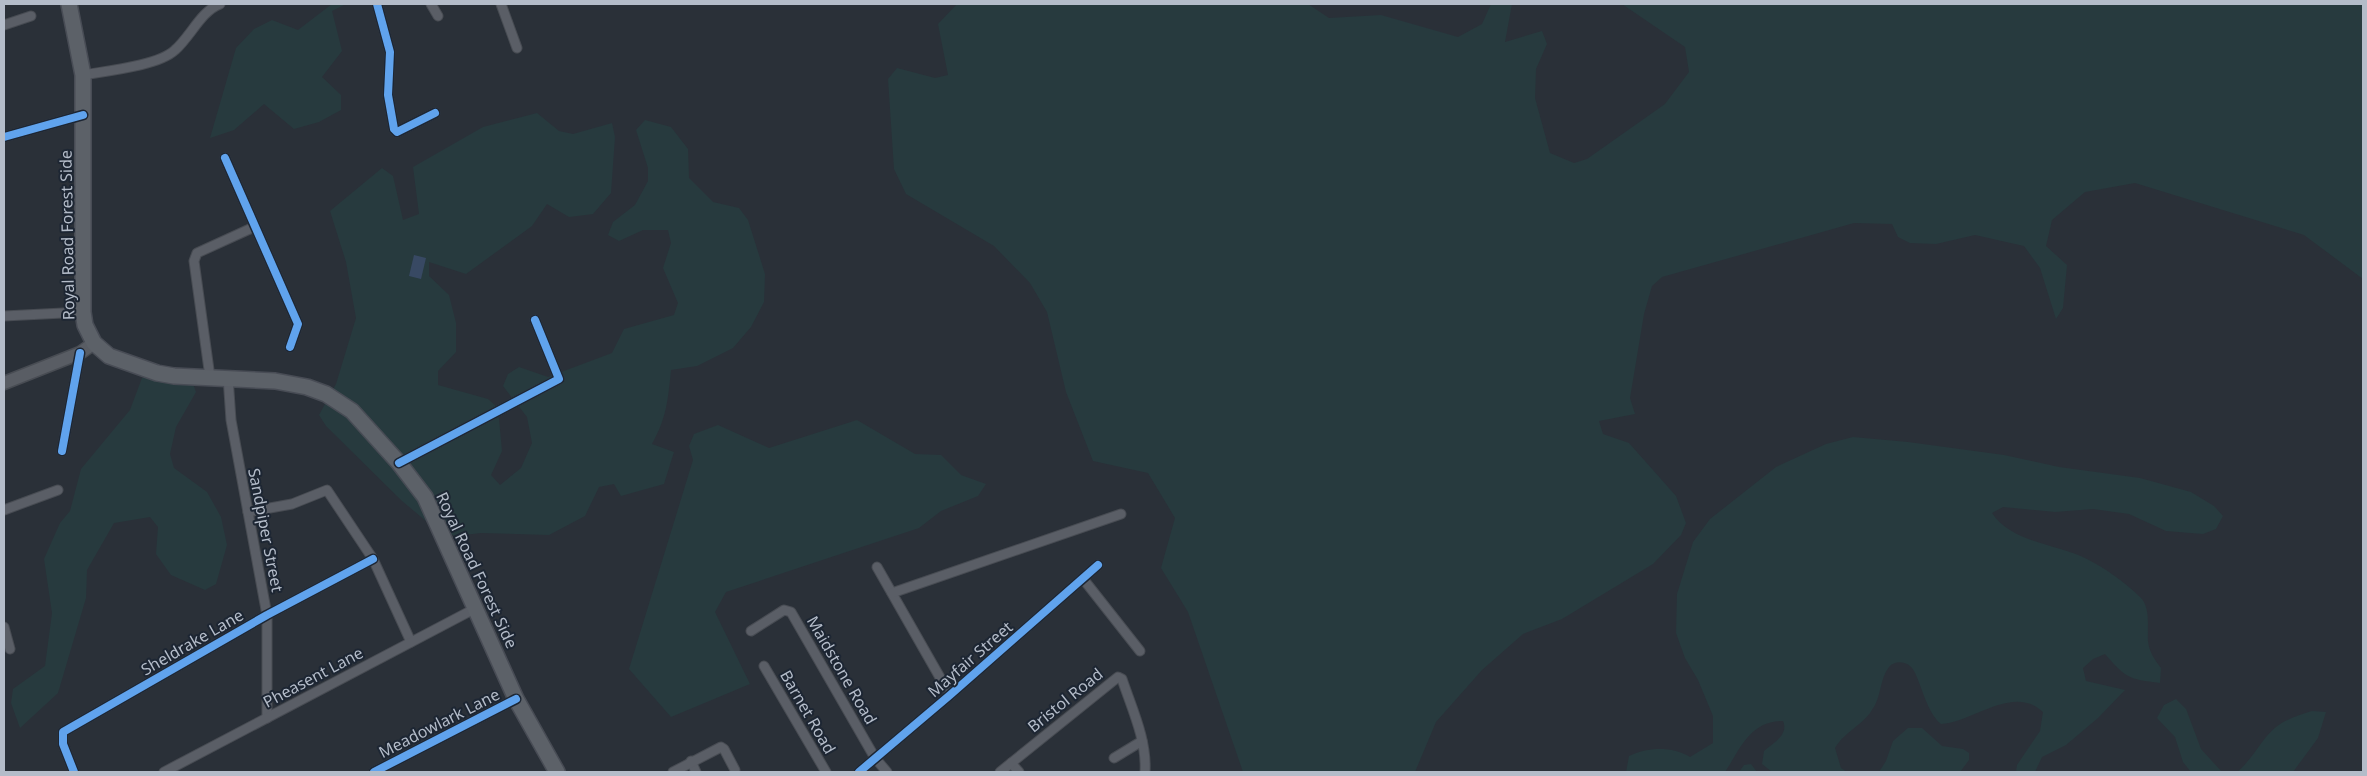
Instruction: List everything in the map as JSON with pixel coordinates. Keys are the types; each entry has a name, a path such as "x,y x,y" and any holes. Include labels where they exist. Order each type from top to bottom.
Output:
{"main road":[{"name":"Royal Road Forest Side","path":"69,4 83,75 83,312 85,325 94,344 109,356 157,373 174,376 228,377 307,386 326,394 352,411 399,463 425,497 516,699 557,772"},
{"path":"4,383 80,353 94,344"}],"street":[{"path":"83,75 149,63 174,52 211,7 220,4"},
{"path":"377,4 390,52 388,95 394,129 396,132 435,113"},
{"path":"431,4 438,16"},
{"path":"501,4 517,48"},
{"path":"4,25 32,16"},
{"path":"4,137 83,115"},
{"path":"225,158 298,324 290,347"},
{"path":"210,377 194,261 197,254 254,227"},
{"path":"4,316 83,312"},
{"path":"399,463 559,379 536,320"},
{"path":"62,452 80,353"},
{"name":"Sandpiper Street","path":"228,377 231,420 267,615 267,718"},
{"path":"4,510 58,490"},
{"path":"248,512 292,504 327,490 373,559 410,642"},
{"path":"892,593 1122,514"},
{"name":"Sheldrake Lane","path":"74,772 62,744 64,732 267,615 373,559"},
{"name":"Mayfair Street","path":"859,772 1084,580 1098,565"},
{"path":"877,567 950,695"},
{"path":"1084,580 1140,651"},
{"name":"Pheasent Lane","path":"164,772 476,608"},
{"name":"Maidstone Road","path":"751,631 784,610 791,612 875,758 887,772"},
{"path":"4,626 10,649"},
{"name":"Barnet Road","path":"764,666 826,772"},
{"name":"Bristol Road","path":"1000,772 1118,677 1122,679 1142,741 1146,756 1145,772"},
{"name":"Meadowlark Lane","path":"374,772 516,699"},
{"path":"1114,758 1142,741"},
{"path":"674,772 691,761 721,747 736,770"},
{"path":"691,761 696,772"},
{"path":"1011,763 1019,772"}],"green space":[{"path":"332,4 346,4 332,11 342,51 322,77 341,95 341,110 319,122 294,129 264,104 234,130 210,138 236,48 254,29 272,20 298,30"},
{"path":"957,4 1308,4 1329,18 1381,15 1458,37 1482,24 1491,4 1512,4 1505,42 1542,31 1547,44 1536,69 1535,98 1550,153 1574,163 1587,159 1665,104 1689,72 1685,47 1622,4 2363,4 2363,279 2304,235 2135,183 2085,192 2052,220 2046,246 2067,265 2063,308 2056,319 2040,268 2024,246 1975,235 1936,244 1910,243 1898,237 1892,224 1854,223 1662,277 1652,286 1644,314 1630,398 1635,414 1599,421 1603,434 1629,443 1676,496 1686,523 1681,535 1653,564 1562,619 1523,634 1482,670 1436,722 1415,772 1243,772 1188,612 1161,568 1175,518 1148,473 1093,461 1066,392 1047,312 1030,283 994,246 906,194 894,169 888,79 897,68 935,78 948,75 938,24"},
{"path":"537,113 559,131 573,134 612,123 615,137 611,193 593,214 569,217 547,204 532,226 466,274 429,262 429,276 449,295 456,323 456,352 438,371 438,385 488,399 498,408 502,451 491,475 500,485 521,468 532,443 527,417 503,386 508,374 519,367 548,377 612,353 624,329 674,315 678,303 663,268 671,243 668,230 643,230 619,241 608,235 613,222 635,205 648,181 648,168 636,130 645,120 671,127 688,149 689,178 713,202 739,208 748,220 765,274 764,302 751,327 733,348 697,366 671,370 664,416 652,444 674,452 664,484 621,496 614,484 599,487 585,516 549,535 481,533 455,536 432,526 402,501 326,426 319,415 336,384 356,318 346,262 330,211 382,168 393,176 403,220 419,214 413,167 483,127"},
{"path":"142,378 191,378 196,392 176,427 170,454 174,468 207,492 221,517 227,545 216,584 205,590 171,575 156,554 158,527 150,517 114,523 87,570 86,598 58,693 20,728 11,703 13,689 45,666 52,613 44,559 60,523 70,511 81,469 130,410"},
{"path":"857,420 915,454 941,455 961,475 986,484 978,496 941,511 919,528 726,592 715,612 750,684 671,717 629,669 693,460 689,446 694,434 718,425 769,448"},
{"path":"1853,437 1908,442 2004,455 2059,467 2140,478 2191,492 2214,506 2223,516 2216,529 2203,534 2166,531 2129,514 2093,509 2055,512 2003,507 1992,513 2011,531 2023,537 2087,559 2122,581 2140,597 2146,606 2150,649 2161,668 2160,683 2128,676 2105,654 2093,659 2083,668 2086,681 2125,690 2098,718 2066,745 2042,757 2035,772 2016,772 2017,765 2040,731 2043,712 2031,704 2019,702 2006,703 1954,722 1941,724 1935,718 1926,702 1914,670 1908,664 1899,662 1891,665 1886,672 1875,705 1868,716 1844,737 1835,748 1841,768 1847,772 1772,772 1762,764 1764,751 1782,735 1784,730 1783,721 1772,722 1754,731 1742,745 1725,772 1626,772 1629,756 1636,753 1652,749 1668,749 1690,757 1713,743 1713,716 1698,680 1685,658 1676,633 1677,594 1693,542 1710,519 1776,467 1826,444"},
{"path":"2176,699 2186,709 2201,749 2222,772 2191,772 2183,762 2175,737 2157,718 2164,705"},
{"path":"2312,711 2326,712 2318,738 2293,772 2237,772 2276,727 2289,719"},
{"path":"1908,728 1922,728 1942,746 1963,749 1969,753 1969,760 1960,772 1879,772 1886,761 1893,741"},
{"path":"1751,764 1757,772 1739,772 1744,765"}],"water":[{"path":"414,255 426,258 421,279 409,276"}],"cycle path":[{"path":"377,4 390,52 388,95 394,129 397,132 435,113"},
{"path":"4,137 83,115"},
{"path":"225,158 298,324 290,347"},
{"path":"399,463 559,379 535,320"},
{"path":"62,451 80,353"},
{"path":"74,772 63,744 63,732 267,615 373,559"},
{"path":"859,772 1098,565"},
{"path":"374,772 516,699"}]}
